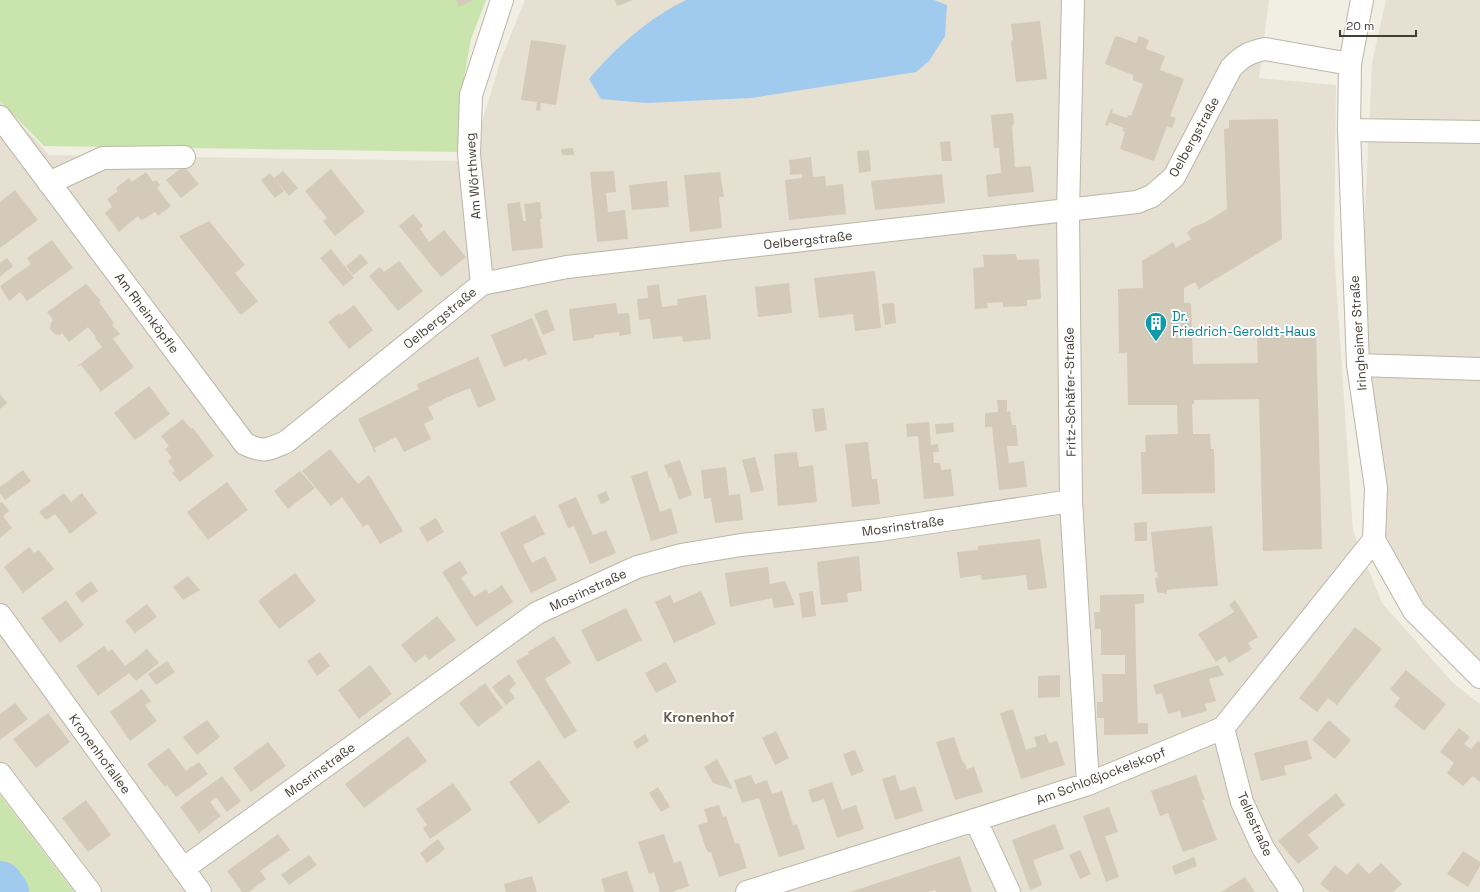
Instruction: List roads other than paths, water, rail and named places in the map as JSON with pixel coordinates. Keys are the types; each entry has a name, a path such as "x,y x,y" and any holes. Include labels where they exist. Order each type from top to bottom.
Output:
{"street":[{"name":"Am Wörthweg","path":"482,284 470,154 471,95 502,0"},
{"name":"Fritz-Schäfer-Straße","path":"1073,0 1068,211 1071,501 1088,784"},
{"name":"Iringheimer Straße","path":"1362,0 1350,64 1349,130 1358,365 1376,488 1374,540"},
{"name":"Oelbergstraße","path":"245,444 260,451 270,449 286,442 482,284 567,267 1137,202 1152,196 1174,178 1231,68 1241,56 1265,49 1350,64"},
{"name":"Am Rheinköpfle","path":"0,117 245,444"},
{"path":"1349,130 1480,132"},
{"path":"49,182 103,158 184,157"},
{"path":"1358,365 1480,369"},
{"name":"Mosrinstraße","path":"183,869 537,613 637,567 681,555 741,544 879,530 1071,501"},
{"path":"1374,540 1414,611 1480,677"},
{"name":"Am Schloßjockelskopf","path":"747,892 976,821 1088,784 1223,728 1374,540"},
{"name":"Kronenhofallee","path":"0,615 200,892"},
{"name":"Tellestraße","path":"1223,728 1242,802 1263,848 1292,892"},
{"path":"0,774 90,892"},
{"path":"976,821 1009,892"}],"water":[{"path":"686,0 934,0 947,5 945,36 929,61 916,72 751,98 646,103 601,99 589,79 599,67 646,24 672,7"}],"waterway":[{"path":"0,884 6,892"}],"place":[{"name":"Dr. Friedrich-Geroldt-Haus","path":"1156,342"}],"district":[{"name":"Kronenhof","path":"699,717"}]}
